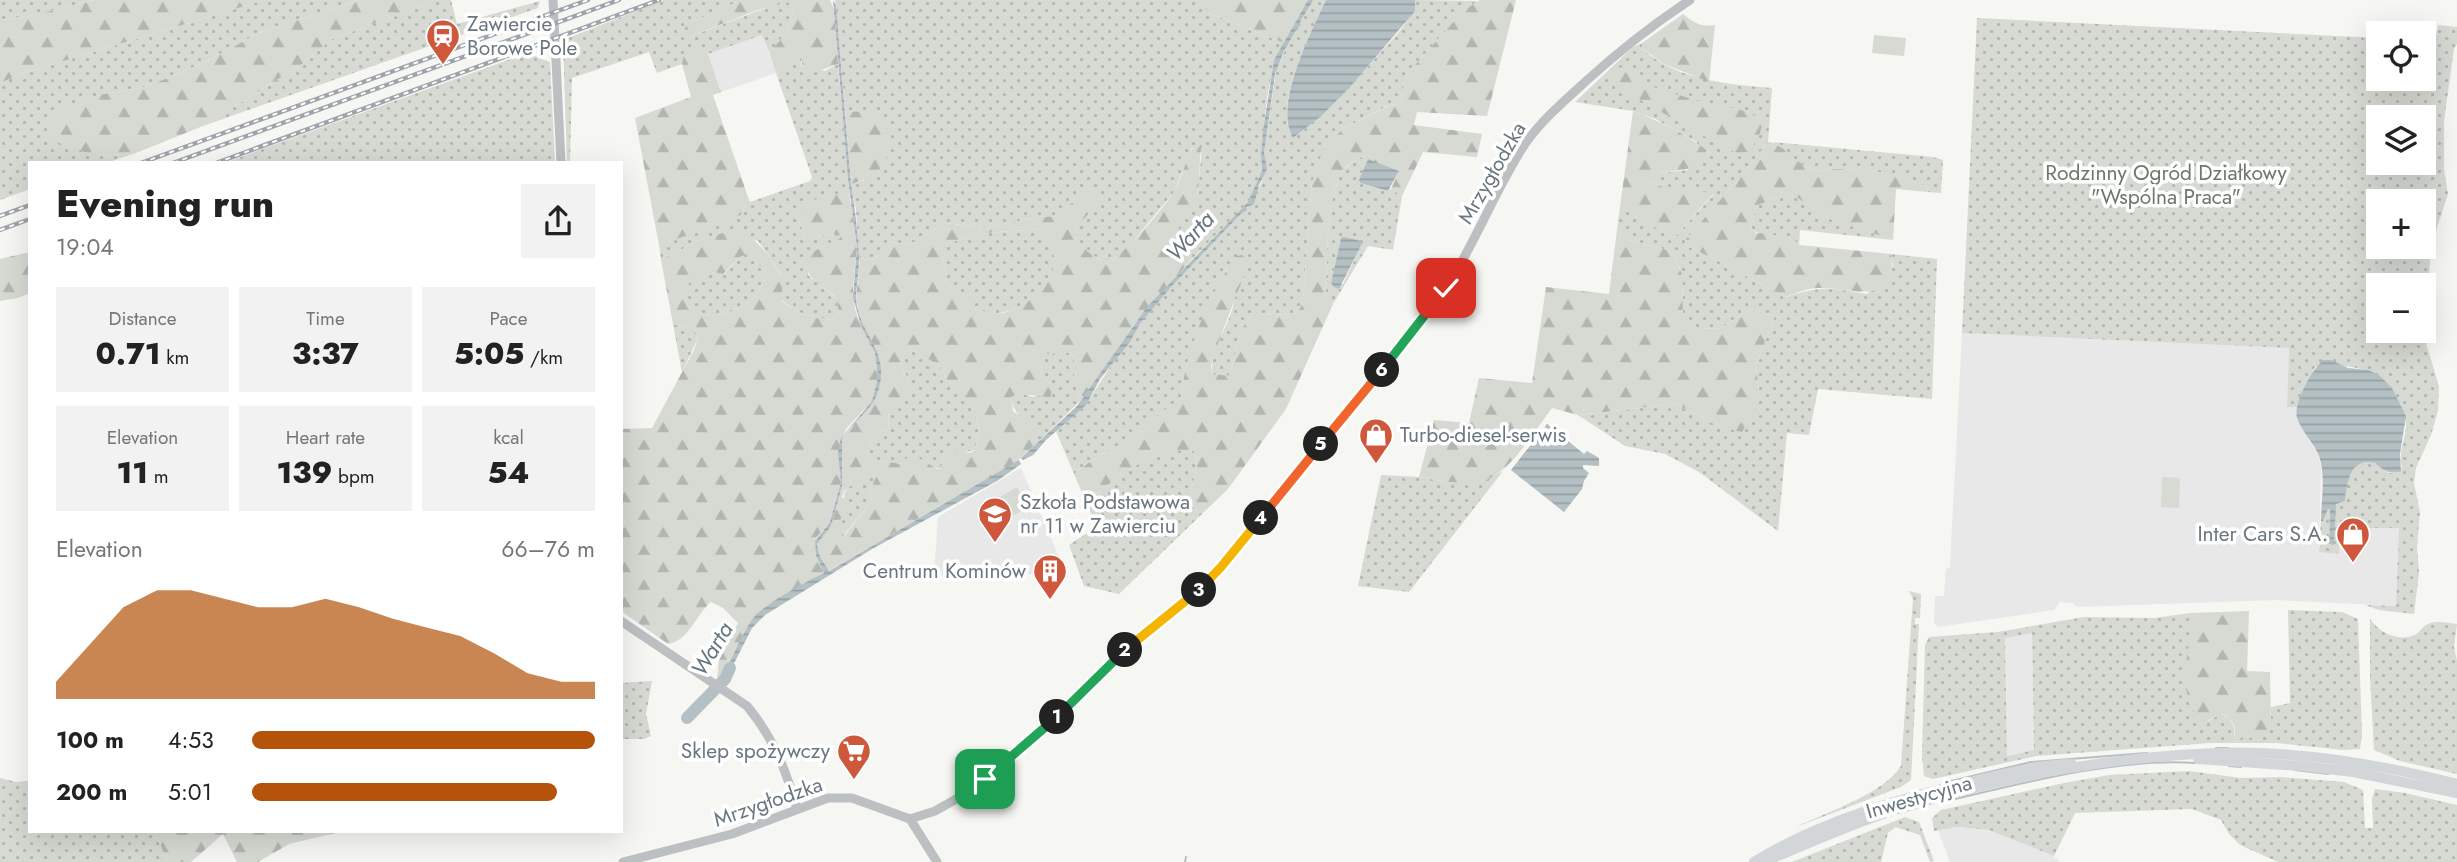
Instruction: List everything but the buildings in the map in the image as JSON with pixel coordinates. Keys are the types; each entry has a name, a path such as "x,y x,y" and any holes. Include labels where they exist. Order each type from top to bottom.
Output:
{"main road":[{"name":"Inwestycyjna","path":"1754,862 1800,838 1919,794 2045,765 2094,764 2216,753 2297,756 2385,767 2457,784"},
{"name":"Inwestycyjna","path":"2166,757 2349,771 2457,793"},
{"name":"Inwestycyjna","path":"1763,862 1902,807 2094,764"}],"street":[{"path":"553,0 561,161"},
{"name":"Mrzygłodzka","path":"623,862 732,834 828,798 845,797 910,819 935,811 971,790 1059,716 1121,654 1208,582 1439,298 1453,278 1518,155 1534,132 1623,47 1690,0"},
{"path":"623,622 747,706 769,733 797,809"},
{"path":"910,819 937,862"}],"shaded area":[{"path":"833,0 836,6 858,239 857,306 878,356 881,378 875,399 842,438 842,486 831,526 817,544 820,557 829,571 1019,460 1021,464 997,481 872,549 765,615 752,628 724,683 721,681 754,617 776,600 824,573 816,555 815,541 830,522 841,482 838,452 841,438 872,401 878,377 875,353 861,326 853,297 857,247 848,179"},
{"path":"1308,0 1313,0 1284,51 1275,74 1264,153 1267,169 1254,204 1247,207 1139,325 1130,342 1100,379 1086,405 1033,455 1023,460 1021,458 1077,406 1147,307 1248,202 1262,171 1263,131 1274,60"},
{"path":"1326,0 1415,0 1415,11 1351,86 1320,117 1293,138 1288,124 1291,88 1296,69"},
{"path":"762,35 776,73 721,92 708,54"},
{"path":"1368,159 1399,171 1388,191 1360,183"},
{"path":"1341,238 1361,241 1362,244 1339,289 1331,283"},
{"path":"1962,333 2289,348 2287,407 2297,407 2298,419 2318,455 2321,467 2319,552 2340,528 2399,528 2396,606 2277,600 2077,607 2072,603 2060,602 2054,610 1938,627 1934,623 1935,596 1944,596 1946,569 1950,567"},
{"path":"2323,360 2379,375 2392,388 2406,416 2400,454 2401,471 2390,472 2375,463 2367,462 2355,467 2349,479 2345,501 2336,504 2334,545 2329,544 2330,509 2321,521 2323,480 2319,456 2297,418 2298,404 2304,387"},
{"path":"1547,424 1584,454 1587,451 1599,458 1599,466 1583,465 1589,473 1582,489 1564,512 1511,470"},
{"name":"Szkoła Podstawowa nr 11 w Zawierciu","path":"1021,468 1068,578 1008,572 1007,579 934,575 938,517"},
{"path":"2032,633 2034,750 2007,756 2005,637"},
{"path":"1957,827 1989,830 2054,856 2060,862 1950,862 1938,830"}],"green space":[{"path":"0,0 94,0 29,16 0,20"},
{"path":"94,0 264,0 21,74 0,83 0,20 29,16"},
{"path":"264,0 360,0 263,31 201,64 146,87 104,94 98,156 136,153 112,161 28,161 28,190 0,200 0,83 21,74"},
{"path":"360,0 431,0 424,6 332,39 301,65 203,126 136,153 98,156 46,137 48,121 67,106 104,94 146,87 201,64 263,31"},
{"path":"431,0 451,0 457,24 540,1 538,8 203,126 301,65 332,39 424,6"},
{"path":"664,0 742,0 692,22 691,36 777,4 788,2 793,6 786,32 769,52 762,35 708,54 703,49 684,53 682,64 657,73 649,52 572,78 570,161 567,161 563,40"},
{"path":"742,0 830,0 834,10 838,64 808,75 802,73 802,57 796,54 776,73 769,52 788,27 793,6 788,2 758,10 691,36 683,35 686,26 692,22"},
{"path":"835,0 1207,0 1205,8 1209,13 1284,43 1273,68 1267,97 1261,155 1262,174 1248,202 1192,259 1188,250 1169,244 1198,193 1202,146 1192,148 1174,192 1125,251 1107,264 1088,252 1075,238 1079,224 1090,213 1074,200 1059,216 987,227 943,223 911,243 888,241 872,260 864,259 859,255 851,184 865,180 859,112 849,112 845,107"},
{"path":"1207,0 1308,0 1284,43 1209,13 1205,8"},
{"path":"1313,0 1326,0 1303,49 1290,88 1288,124 1293,138 1317,119 1396,36 1410,16 1415,0 1478,1 1464,10 1407,74 1399,104 1389,105 1343,129 1312,182 1303,299 1300,308 1290,315 1260,314 1253,317 1243,328 1228,377 1213,375 1214,356 1234,301 1227,268 1192,348 1181,399 1168,407 1135,437 1096,458 1074,474 1056,431 1086,404 1134,331 1172,286 1250,205 1262,182 1276,71 1288,43"},
{"path":"1480,0 1516,0 1487,116 1417,112 1414,125 1482,134 1477,157 1423,152 1402,196 1391,189 1399,171 1360,157 1344,170 1335,189 1328,236 1325,298 1333,304 1286,409 1228,489 1202,514 1190,505 1196,458 1194,451 1180,450 1150,458 1122,474 1087,504 1074,474 1096,458 1135,437 1168,407 1181,399 1187,362 1200,324 1236,256 1242,255 1246,259 1246,270 1214,354 1211,366 1213,374 1228,376 1243,328 1253,316 1267,313 1290,314 1300,308 1303,299 1312,182 1320,158 1330,142 1343,129 1390,105 1399,104 1407,74 1464,10"},
{"path":"1683,14 1698,24 1715,25 1709,82 1664,64 1643,49 1642,43"},
{"name":"Rodzinny Ogród Działkowy \"Wspólna Praca\"","path":"1977,18 2366,37 2366,91 2436,91 2438,25 2457,27 2457,44 2454,49 2444,121 2444,169 2448,194 2436,231 2436,189 2366,189 2366,259 2430,259 2429,273 2366,273 2366,343 2426,343 2439,386 2438,411 2431,435 2416,468 2414,483 2420,512 2417,547 2419,573 2414,614 2379,610 2365,605 2396,606 2399,528 2340,528 2339,554 2319,552 2321,521 2330,509 2329,544 2336,504 2346,495 2347,483 2355,467 2371,462 2389,473 2402,468 2406,424 2398,403 2384,381 2364,370 2341,366 2315,367 2297,407 2287,407 2289,348 1962,333"},
{"path":"1874,35 1906,38 1904,56 1872,53"},
{"path":"1642,43 1643,49 1657,60 1687,74 1721,82 1772,88 1768,142 1686,239 1685,244 1786,297 1826,289 1867,294 1893,266 1891,254 1937,259 1932,399 1818,389 1809,435 1787,433 1778,531 1699,472 1665,454 1625,446 1578,415 1676,404 1720,427 1759,392 1756,365 1775,316 1751,309 1721,328 1698,329 1683,313 1682,275 1674,252 1630,240 1617,230 1620,207 1674,238 1714,194 1663,187 1650,181 1649,176 1658,173 1688,170 1697,142 1655,119 1633,111 1575,102 1633,47"},
{"path":"692,49 703,49 708,54 721,92 713,95 748,197 742,214 731,220 659,245 635,118 691,97 682,64 684,53"},
{"path":"527,53 550,62 555,161 230,161"},
{"path":"796,54 802,57 801,66 825,71 838,64 850,200 842,194 798,217 804,234 841,236 810,253 808,275 837,299 839,315 833,320 799,312 782,300 782,276 758,241 729,231 700,240 661,260 659,245 742,214 748,197 750,202 810,181 812,177 776,73"},
{"path":"1622,67 1644,84 1717,107 1736,108 1763,119 1757,140 1742,155 1727,149 1619,88 1607,77 1611,71"},
{"path":"845,107 849,112 875,111 883,115 888,139 888,150 882,167 874,174 851,184"},
{"path":"1633,111 1681,133 1706,150 1701,166 1649,176 1650,181 1663,187 1714,193 1674,238 1620,207"},
{"path":"1198,142 1202,146 1197,196 1192,209 1169,244 1188,250 1192,259 1136,322 1084,397 1078,394 1074,379 1074,356 1069,353 1047,354 1042,361 1041,376 1051,384 1053,389 1050,397 1011,397 1013,411 1034,426 1036,444 1015,463 828,571 820,557 817,544 831,526 842,486 842,438 875,398 880,378 878,356 864,327 857,304 859,255 872,260 888,241 911,243 943,223 987,227 1059,216 1081,193 1089,191 1100,197 1095,208 1082,220 1075,238 1088,252 1107,264 1133,241 1169,199","holes":["1039,229 1048,239 1055,262 1044,287 1023,305 1003,313 987,312 975,308 974,298 947,285 941,245 986,233","913,350 940,366 947,379 973,408 979,428 975,450 970,453 954,450 944,457 941,468 937,469 912,454 900,464 869,457 870,444 876,433 888,429 891,407 908,389 909,381 901,364 906,351","872,471 877,474 870,491 871,502 844,536 839,536 839,524 847,506 846,499 842,497 844,491"]},
{"path":"1768,142 1780,146 1814,170 1871,171 1905,178 1927,187 1928,192 1896,189 1893,240 1830,219 1796,197 1777,197 1756,206 1751,228 1756,233 1791,237 1800,245 1891,254 1891,271 1887,282 1880,289 1858,291 1815,288 1786,297 1685,244 1686,239"},
{"path":"1773,142 1943,160 1941,193 1928,192 1927,187 1916,182 1882,173 1847,169 1814,170 1797,161"},
{"path":"1360,157 1368,159 1360,183 1388,191 1391,189 1402,196 1393,250 1368,246 1333,304 1325,299 1332,204 1340,176","holes":["1341,238 1362,244 1343,284 1331,283"]},
{"path":"833,194 843,194 850,200 857,247 853,289 855,309 875,353 878,377 872,401 846,429 840,443 841,482 830,522 816,538 815,545 824,573 766,606 755,616 722,679 717,680 719,660 738,623 723,608 711,602 687,633 668,644 623,612 623,429 652,428 698,338 694,328 673,324 661,260 700,240 729,231 747,233 767,253 782,277 782,301 799,312 812,316 833,320 839,315 837,299 814,280 807,269 807,262 810,253 841,236 804,234 798,217 807,202","holes":["751,252 765,271 761,287 751,300 737,309 708,315 696,310 689,300 689,283 714,272 723,274 740,257"]},
{"path":"1777,197 1796,197 1830,219 1893,240 1800,230 1799,245 1786,238 1762,235 1751,228 1756,206"},
{"path":"1039,229 1047,236 1055,262 1047,283 1019,307 986,313 975,308 947,285 941,245 986,233"},
{"path":"1617,230 1630,240 1674,252 1682,275 1683,313 1698,329 1721,328 1751,309 1775,316 1756,365 1759,392 1755,411 1742,432 1720,427 1676,404 1578,415 1552,408 1511,462 1491,478 1466,483 1419,477 1434,420 1469,423 1479,378 1532,383 1546,287 1609,294"},
{"path":"751,251 765,271 761,287 751,300 722,314 707,315 695,310 688,300 688,283 714,272 724,274 740,257"},
{"path":"28,252 28,294 0,301 0,259"},
{"path":"673,324 694,328 698,338 682,372"},
{"path":"913,350 940,366 947,379 973,408 979,428 975,450 944,457 941,468 909,457 900,464 869,457 870,444 876,433 888,429 891,407 908,389 908,377 901,364 906,351"},
{"path":"1058,352 1074,356 1074,379 1078,394 1083,398 1036,444 1032,431 1015,410 1011,397 1022,394 1034,397 1051,384 1041,376 1042,361 1047,354"},
{"path":"1181,449 1194,451 1197,465 1190,505 1202,514 1119,594 1084,586 1069,545 1096,527 1087,504 1107,485 1130,469 1155,456"},
{"path":"872,470 877,474 870,491 871,502 843,536 839,536 838,522 846,510 846,490"},
{"path":"1503,471 1409,592 1358,586 1381,475 1480,482"},
{"path":"2162,477 2180,478 2179,508 2161,507"},
{"path":"1017,487 1028,507 996,525 985,506"},
{"path":"1909,591 1921,594 1920,618 1915,618 1915,624 1919,624 1911,780 1901,787 1796,827 1838,809 1882,785 1901,766 1913,599"},
{"path":"2288,610 2342,612 2358,619 2362,735 2360,749 2343,750 2277,743 2210,743 2036,756 1933,779 1924,776 1922,756 1925,645 1929,637 1998,632 2084,617 2154,618 2190,613 2192,628 2185,679 2186,691 2208,721 2221,714 2229,718 2234,729 2234,742 2266,731 2271,727 2271,707 2290,703","holes":["2032,633 2034,750 2007,756 2005,638"]},
{"path":"2249,611 2247,671 2270,672 2271,727 2269,734 2233,742 2235,729 2229,719 2222,714 2202,723 2197,720 2188,697 2185,673 2190,613"},
{"path":"2370,619 2384,632 2395,637 2415,635 2431,623 2457,624 2454,647 2457,661 2457,774 2400,761 2374,750"},
{"path":"652,681 646,714 651,736 644,739 623,739 623,683"},
{"path":"2189,771 2241,778 2281,777 2344,782 2363,790 2365,828 2373,828 2372,799 2375,789 2457,805 2457,862 2278,862 2240,845 2229,834 2221,820 2192,809 2075,813 2054,856 1989,830 1957,827 1934,831 1932,818 1941,810 2109,775"},
{"path":"0,778 16,782 28,781 28,833 156,833 167,862 0,862"},
{"path":"1905,817 1919,822 1934,861 1930,862 1920,835 1895,827 1888,833 1881,862 1792,862"},
{"path":"156,833 336,833 289,844 258,862 237,862 223,834 191,862 167,862"}],"waterway":[{"name":"Warta","path":"687,718 725,679 730,668"},
{"path":"2216,748 2228,748"},
{"path":"1947,782 2031,762 2147,753"},
{"path":"1951,800 2041,779 2105,768 2167,762 2195,763"},
{"path":"2229,766 2241,767"},
{"path":"2295,770 2328,774"},
{"path":"1185,862 1186,857"}],"railway":[{"path":"146,161 588,0"},
{"path":"178,161 619,0"},
{"path":"221,161 659,0"},
{"path":"0,216 28,206"},
{"path":"0,230 28,220"}],"place":[{"name":"Zawiercie Borowe Pole","path":"443,66"},
{"name":"Turbo-diesel-serwis","path":"1376,465"},
{"name":"Szkoła Podstawowa nr 11 w Zawierciu","path":"995,544"},
{"name":"Inter Cars S.A.","path":"2353,564"},
{"name":"Centrum Kominów","path":"1050,601"},
{"name":"Sklep spożywczy","path":"854,781"}],"route":[{"path":"985,779 1059,716 1121,654 1208,582 1446,288"}]}
